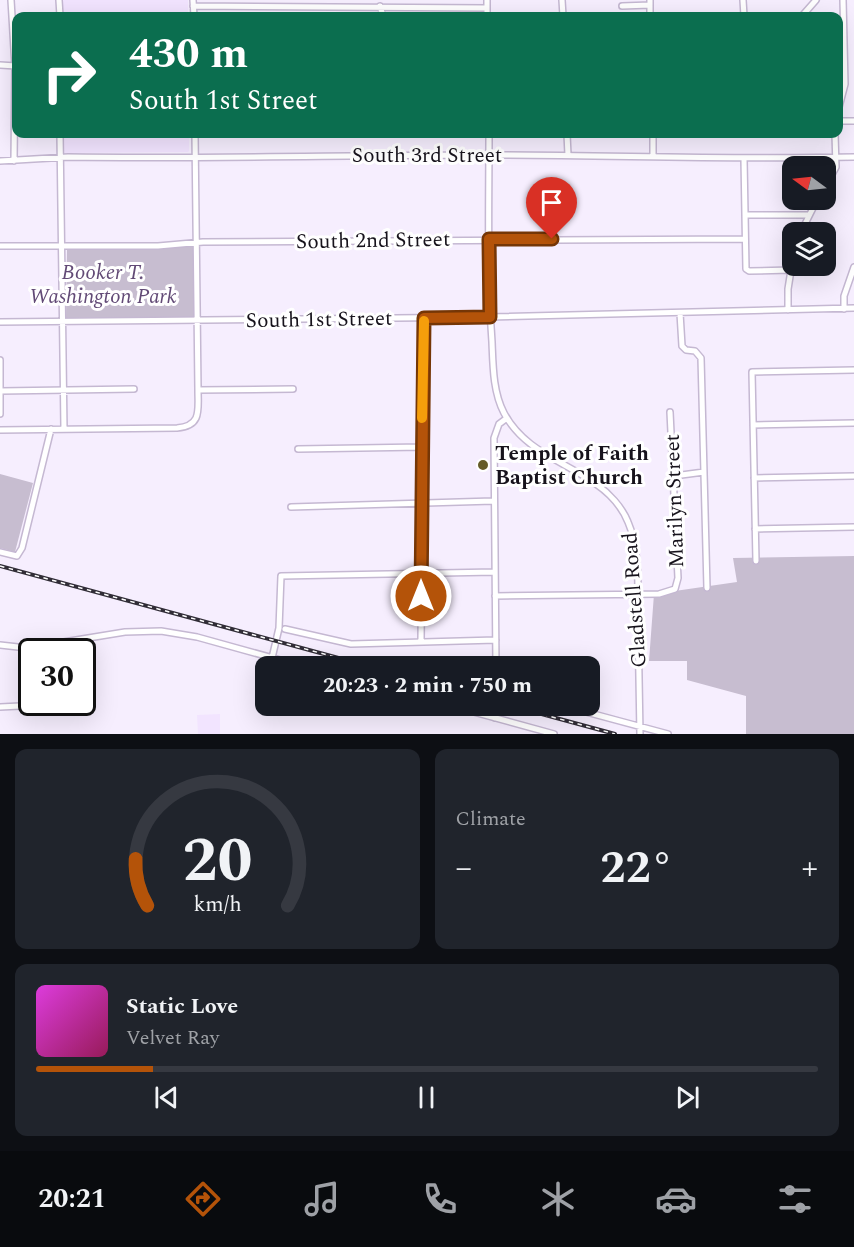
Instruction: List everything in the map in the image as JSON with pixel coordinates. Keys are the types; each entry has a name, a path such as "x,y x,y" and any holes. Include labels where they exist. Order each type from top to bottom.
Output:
{"street":[{"path":"487,0 487,12"},
{"path":"806,12 816,0"},
{"path":"843,0 845,84 843,92"},
{"path":"622,6 650,2"},
{"path":"193,3 487,8"},
{"path":"380,6 382,12"},
{"path":"14,138 14,160"},
{"path":"60,138 64,429"},
{"path":"0,430 177,428 192,424 198,411 195,138"},
{"name":"Gladstell Road","path":"489,138 490,317 497,394 507,418 518,434 540,452 610,495 624,514 631,530 638,594 640,734"},
{"path":"567,138 568,155"},
{"path":"653,138 653,156"},
{"path":"835,138 835,156"},
{"name":"South 3rd Street","path":"0,161 195,156 489,155 782,159"},
{"name":"South 3rd Street","path":"836,158 854,157"},
{"path":"744,159 747,270 782,268"},
{"path":"805,222 811,210"},
{"path":"745,215 808,215"},
{"name":"South 2nd Street","path":"0,246 158,246 196,242 489,239 745,239"},
{"path":"844,309 844,296 854,267"},
{"path":"788,310 790,276"},
{"name":"South 1st Street","path":"0,322 490,317 854,309"},
{"path":"680,313 682,346 686,350 695,351 701,358 707,588"},
{"path":"421,642 424,318"},
{"path":"0,360 0,414"},
{"path":"756,561 752,372 854,370"},
{"path":"1,391 135,389"},
{"path":"198,390 293,389"},
{"name":"Marilyn Street","path":"495,596 659,594 675,589 678,578 670,412"},
{"path":"496,656 494,438 499,424 507,418"},
{"path":"753,425 854,423"},
{"path":"0,552 17,556 22,548 51,429"},
{"path":"298,449 422,447"},
{"path":"674,476 704,472"},
{"path":"754,478 854,476"},
{"path":"291,507 493,501"},
{"path":"755,529 854,528"},
{"path":"272,656 279,628 281,576 495,572"},
{"path":"285,629 351,644 496,640"},
{"path":"0,645 27,648 125,632 161,631 197,637 265,656"},
{"path":"0,707 18,706"},
{"path":"600,715 668,734"},
{"path":"488,716 554,734"}],"shaded area":[{"path":"61,0 188,0 188,12 62,12"},
{"path":"63,138 189,138 188,152 63,153"},
{"path":"220,714 220,734 198,734 197,715"}],"green space":[{"name":"Booker T. Washington Park","path":"193,246 194,317 66,318 67,249"},
{"path":"0,474 33,483 15,552 0,548"},
{"path":"854,556 854,734 746,734 746,696 687,680 687,661 649,661 654,594 737,582 733,558"}],"railway":[{"path":"0,566 331,656"},
{"path":"549,716 615,734"}],"slow traffic":[{"path":"422,418 424,321"}],"place":[{"name":"Temple of Faith Baptist Church","path":"483,465"}],"route":[{"path":"421,596 424,318 490,317 489,239 552,239"}]}
